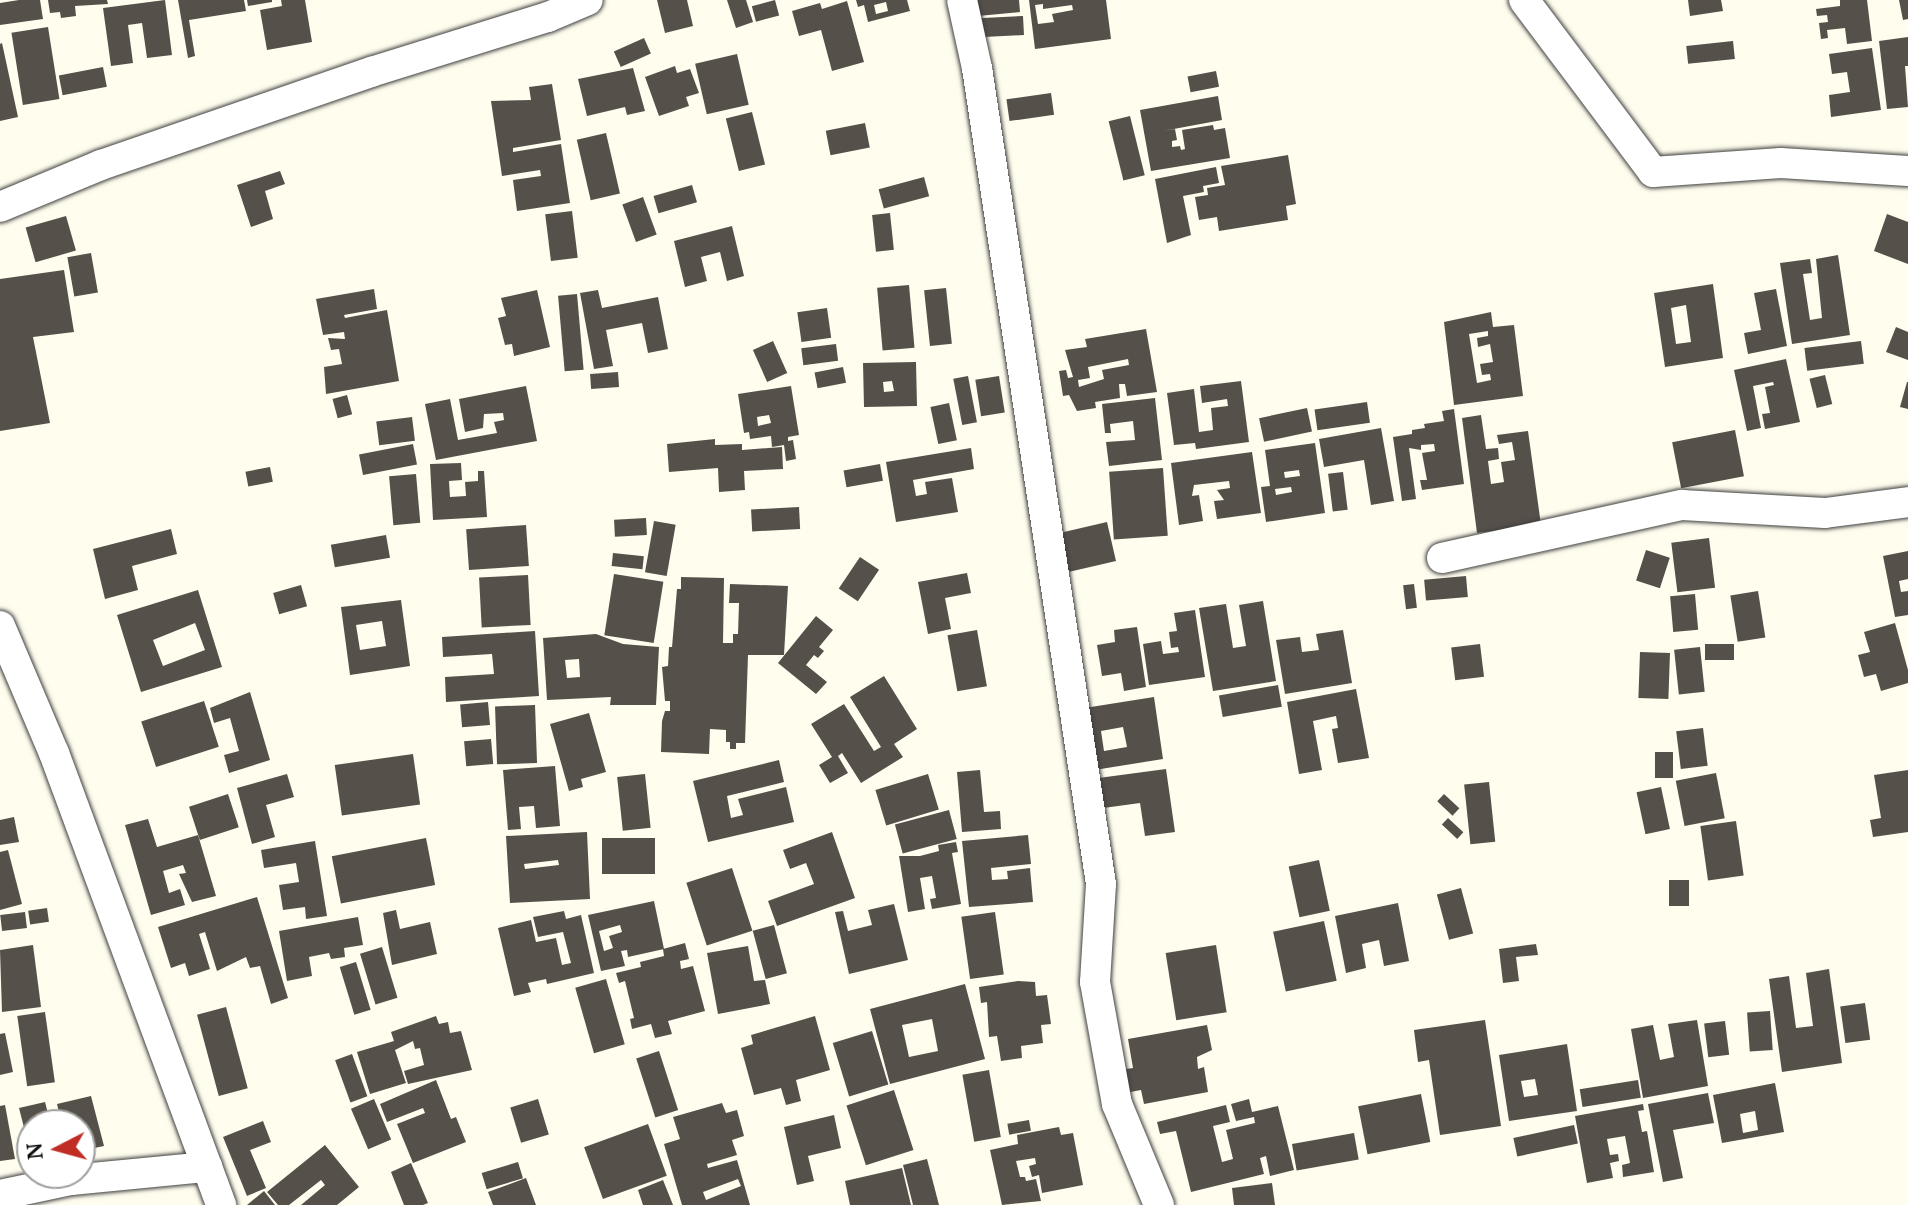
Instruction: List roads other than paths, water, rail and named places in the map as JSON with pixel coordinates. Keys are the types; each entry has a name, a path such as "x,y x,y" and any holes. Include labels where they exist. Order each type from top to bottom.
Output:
{"street":[{"path":"0,207 101,165 371,72 548,17 588,0"},
{"path":"962,0 977,68 1101,884 1095,982 1117,1104 1159,1205"},
{"path":"1524,0 1653,172 1781,163 1908,171"},
{"path":"1442,558 1682,505 1825,513 1908,502"},
{"path":"0,626 54,753 221,1205"},
{"path":"0,1195 71,1180 207,1167"}]}
